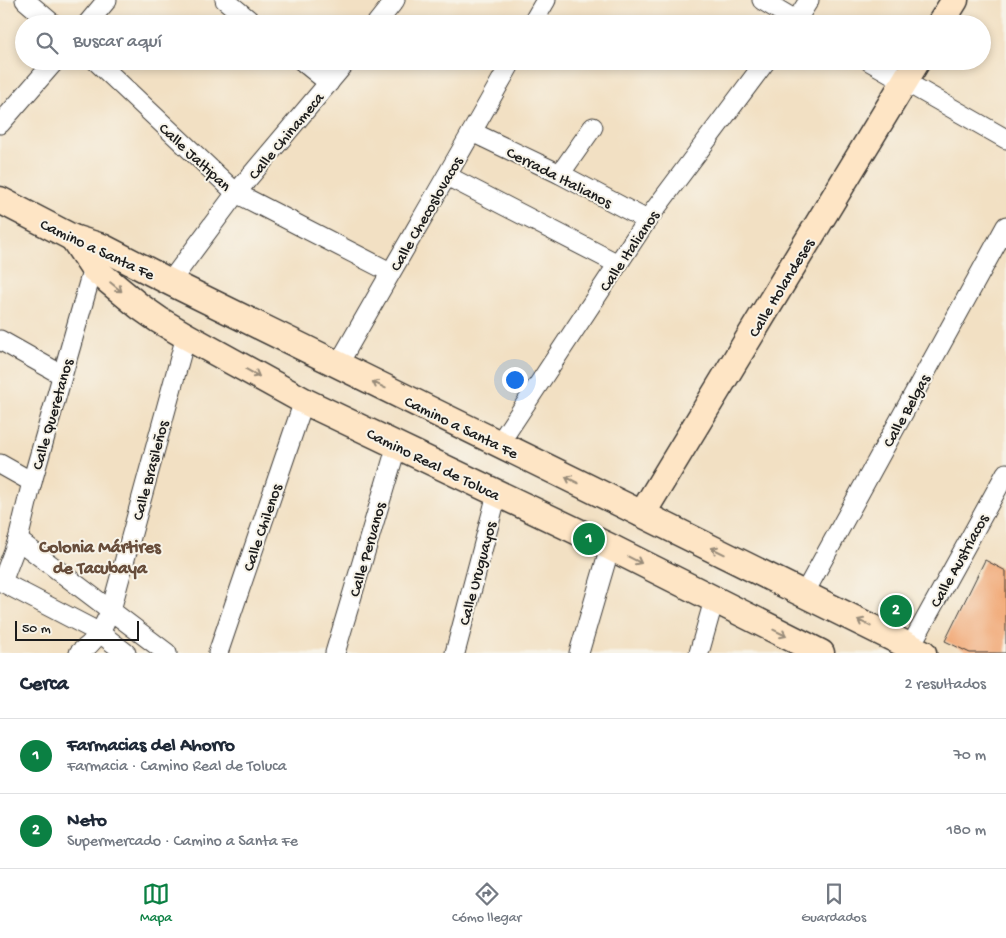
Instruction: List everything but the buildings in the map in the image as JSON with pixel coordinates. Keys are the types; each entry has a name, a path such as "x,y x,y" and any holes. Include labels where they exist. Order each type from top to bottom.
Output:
{"main road":[{"path":"946,15 955,0"},
{"name":"Calle Holandeses","path":"642,514 911,71"},
{"name":"Camino a Santa Fe","path":"0,200 73,238"},
{"name":"Camino Real de Toluca","path":"73,238 97,258 152,315 186,336 304,401 610,547 821,653"},
{"name":"Camino a Santa Fe","path":"97,258 170,282 916,650"}],"street":[{"path":"25,0 43,15"},
{"path":"94,15 107,0"},
{"path":"224,0 243,15"},
{"path":"384,15 396,0"},
{"path":"537,15 546,0"},
{"path":"762,0 785,15"},
{"path":"802,15 809,0"},
{"path":"0,124 47,70"},
{"name":"Calle Jaltipan","path":"106,70 236,193 390,272"},
{"path":"313,70 329,83"},
{"name":"Calle Chinameca","path":"170,282 236,193 339,70"},
{"name":"Calle Checoslovacos","path":"338,365 507,70"},
{"name":"Calle Italianos","path":"500,444 647,220 759,70"},
{"path":"911,71 1006,139"},
{"path":"560,174 593,127"},
{"name":"Cerrada Italianos","path":"472,132 560,174 647,220"},
{"path":"447,176 618,264"},
{"name":"Calle Belgas","path":"804,594 1006,226"},
{"name":"Calle Queretanos","path":"1,582 18,540 32,482 97,258"},
{"name":"Calle Brasileños","path":"79,653 100,633 111,610 186,336"},
{"path":"0,340 62,375"},
{"name":"Calle Chilenos","path":"218,653 304,401"},
{"name":"Calle Peruanos","path":"335,653 397,445"},
{"path":"0,464 32,482"},
{"name":"Calle Austriacos","path":"916,650 1006,473"},
{"name":"Calle Uruguayos","path":"455,653 497,494"},
{"path":"18,540 167,653"},
{"path":"579,653 610,547"},
{"path":"1,582 100,633 126,653"},
{"path":"699,653 714,600"}],"place":[{"name":"Farmacias del Ahorro","path":"589,539"},
{"name":"Neto","path":"896,611"}],"district":[{"name":"Colonia Mártires de Tacubaya","path":"100,556"}]}
